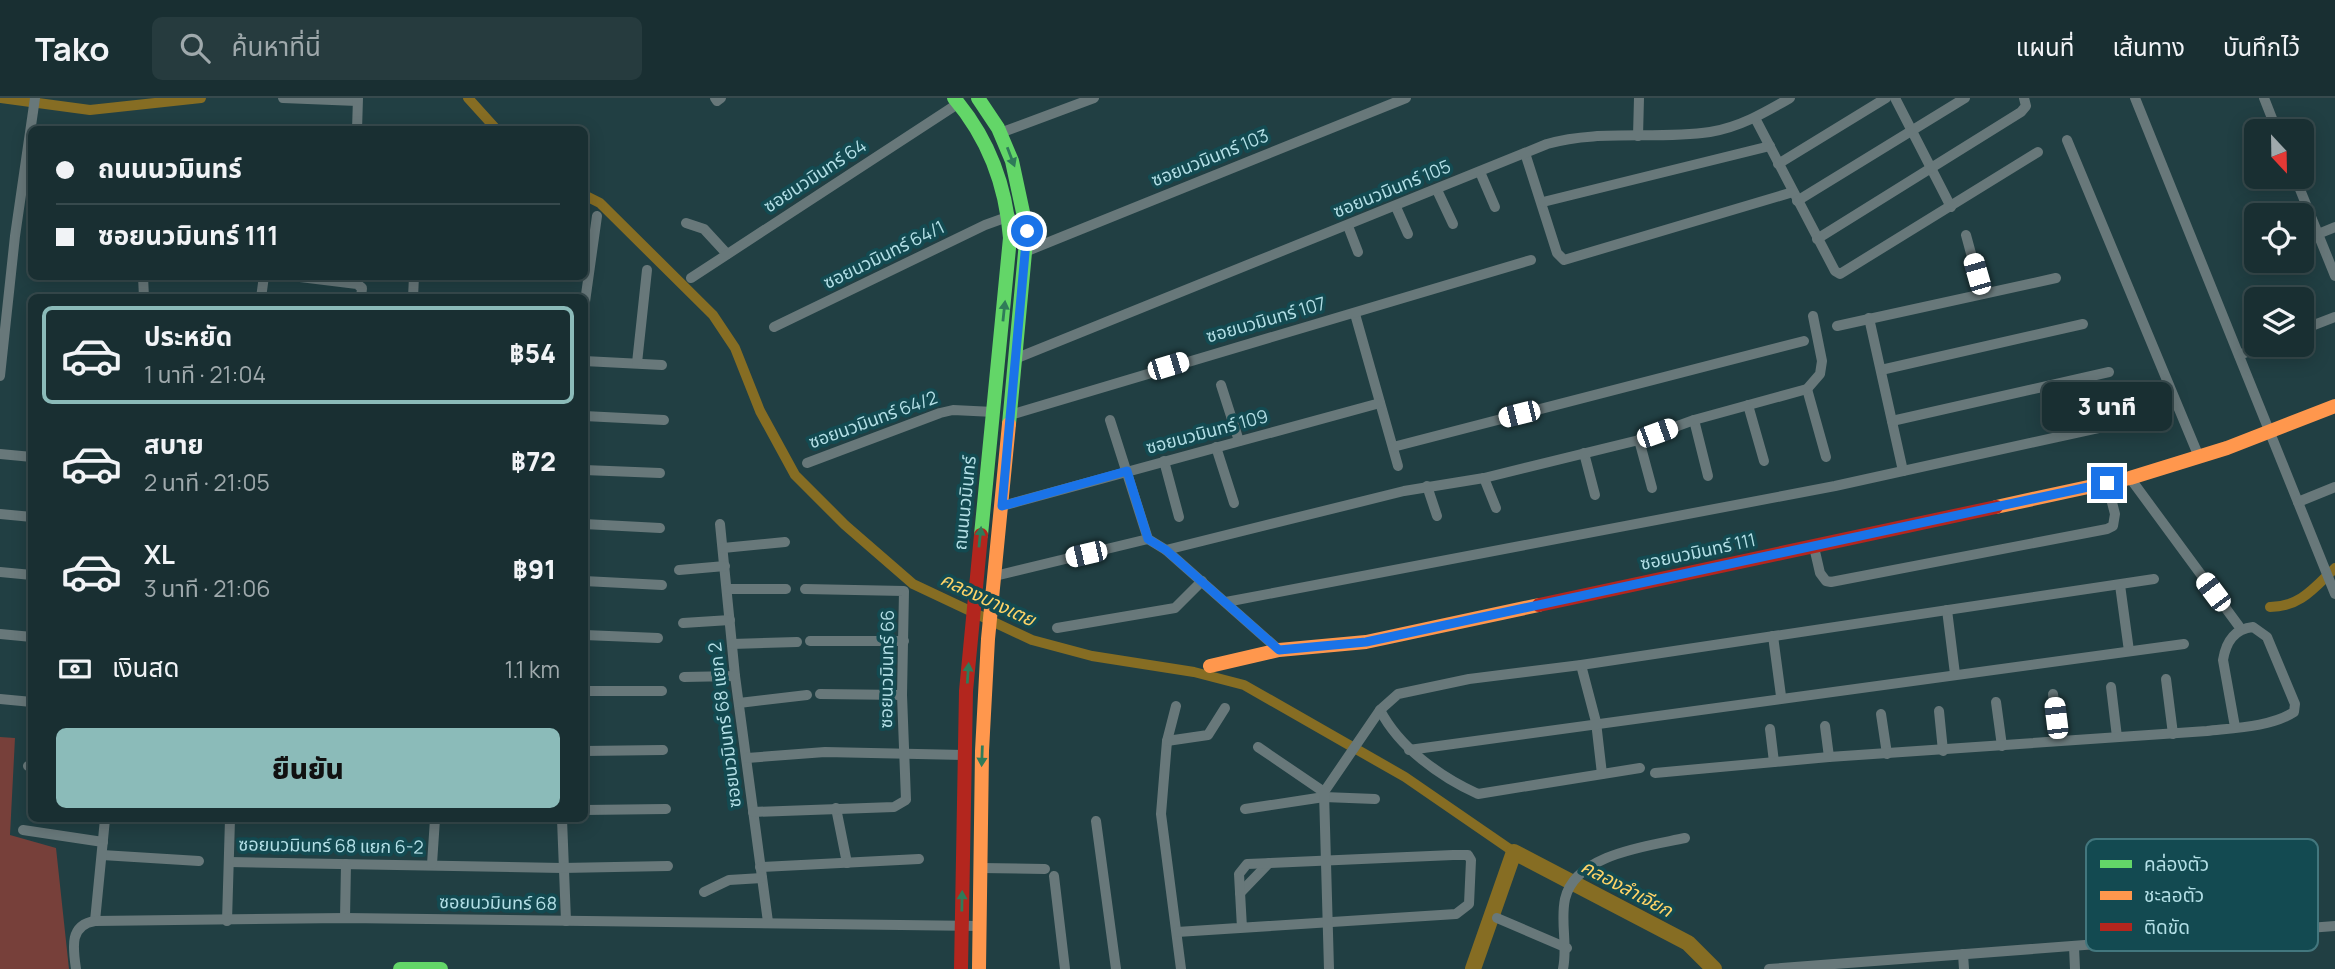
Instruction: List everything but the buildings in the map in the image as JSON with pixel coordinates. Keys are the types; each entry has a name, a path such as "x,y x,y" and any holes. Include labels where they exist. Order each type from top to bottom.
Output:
{"main road":[{"name":"ถนนนวมินทร์","path":"978,98 1000,133 1022,192 1027,251 988,639 979,969"},
{"name":"ถนนนวมินทร์","path":"957,100 991,155 1010,216 1009,261 970,633 964,755 961,969"},
{"name":"ซอยนวมินทร์ 111","path":"1210,666 1279,650 1366,642 2130,478 2199,457 2335,406"},
{"path":"400,969 441,969"}],"street":[{"path":"283,98 357,99 357,126"},
{"path":"715,98 717,101 721,98"},
{"path":"1000,133 1094,98"},
{"name":"ซอยนวมินทร์ 103","path":"1027,251 1406,98"},
{"path":"1638,136 1639,98"},
{"name":"ซอยนวมินทร์ 105","path":"1017,358 1559,141 1710,132 1755,118 1790,98"},
{"path":"1778,164 1886,98"},
{"path":"1895,98 1951,207"},
{"path":"1525,153 1543,202 1557,253 1564,260 1795,197 1912,132 1965,98"},
{"path":"1817,239 1932,170 2021,112 2026,106 2024,98"},
{"path":"2135,98 2335,594"},
{"path":"2264,98 2272,119"},
{"path":"31,126 35,99"},
{"name":"ซอยนวมินทร์ 64","path":"691,278 957,100"},
{"path":"1755,118 1835,271 1843,273 2038,152"},
{"path":"2067,140 2199,457"},
{"path":"1543,202 1770,146"},
{"path":"0,376 28,148"},
{"path":"1480,172 1495,207"},
{"path":"2300,189 2335,276"},
{"path":"1437,190 1453,224"},
{"path":"1396,206 1408,234"},
{"path":"588,249 597,216"},
{"name":"ซอยนวมินทร์ 64/1","path":"774,327 985,225 1010,216"},
{"path":"686,223 704,229 727,254"},
{"path":"1349,226 1358,252"},
{"path":"2318,234 2335,227"},
{"path":"1966,235 1982,294"},
{"name":"ซอยนวมินทร์ 107","path":"1010,415 1531,260"},
{"path":"637,363 647,270"},
{"path":"1837,326 2056,278"},
{"path":"324,280 357,284 362,288 361,294"},
{"path":"1355,314 1398,466"},
{"path":"1166,550 1427,486 1484,478 1639,440 1694,420 1807,389 1820,374 1822,361 1813,316"},
{"path":"2314,325 2335,317"},
{"path":"1869,318 1903,471"},
{"path":"1881,370 2083,324"},
{"path":"1393,447 1804,341"},
{"path":"2239,355 2244,353"},
{"path":"588,361 662,365"},
{"path":"1892,421 2109,372"},
{"path":"1221,385 1239,441"},
{"path":"1807,389 1826,457"},
{"name":"ซอยนวมินทร์ 109","path":"1002,506 1380,403"},
{"path":"1748,405 1764,461"},
{"name":"ซอยนวมินทร์ 64/2","path":"807,463 940,413 953,410 994,412"},
{"path":"588,416 664,420"},
{"path":"1111,419 1148,539 1166,550 1279,650"},
{"path":"1226,602 1903,471 2135,419"},
{"path":"1694,420 1708,476"},
{"path":"1639,440 1652,488"},
{"path":"1216,447 1234,503"},
{"path":"0,453 28,456"},
{"path":"1584,453 1595,495"},
{"path":"1164,461 1179,517"},
{"path":"588,470 660,473"},
{"path":"1484,478 1496,509"},
{"path":"2130,478 2241,629"},
{"path":"1814,547 1820,573 1826,581 1831,582 2107,529 2113,526 2115,514 2107,483"},
{"path":"1427,486 1437,516"},
{"path":"2298,502 2335,487"},
{"path":"0,514 28,517"},
{"path":"588,524 660,528"},
{"name":"ซอยนวมินทร์ 68 แยก 2","path":"720,524 735,676 768,922"},
{"path":"995,576 1148,539"},
{"path":"723,548 785,542"},
{"path":"679,570 725,566"},
{"path":"0,572 28,575"},
{"path":"1329,969 1324,794 1368,726 1380,710 1398,694 1469,679 1581,665 2154,579"},
{"path":"588,581 662,585"},
{"path":"1057,628 1175,608 1202,581"},
{"path":"2120,584 2129,651"},
{"path":"728,589 786,589"},
{"name":"ซอยนวมินทร์ 66","path":"805,589 900,589 906,595 902,695 906,800 894,807 836,808"},
{"path":"1947,610 1955,674"},
{"path":"683,623 730,620"},
{"path":"1655,773 1829,757 2173,734 2235,727 2284,717 2296,710 2267,637 2253,627 2241,629 2227,643 2224,660 2235,727"},
{"path":"0,634 28,637"},
{"path":"588,635 658,638"},
{"path":"1773,636 1781,696"},
{"path":"810,641 904,641"},
{"path":"732,644 797,642"},
{"path":"1409,750 1781,696 2184,644"},
{"path":"1581,665 1596,722 1602,774"},
{"path":"684,677 735,676"},
{"path":"2166,679 2173,734"},
{"path":"2111,687 2117,737"},
{"path":"588,691 662,691"},
{"path":"820,694 902,695"},
{"path":"2053,694 2059,741"},
{"path":"739,703 807,695"},
{"path":"0,699 28,702"},
{"path":"1996,702 2002,746"},
{"path":"1176,706 1167,741 1161,814 1181,969"},
{"path":"1167,741 1208,735 1224,708"},
{"path":"1380,710 1389,728 1409,750 1478,793 1640,768"},
{"path":"1939,711 1943,751"},
{"path":"1881,714 1887,754"},
{"path":"1825,726 1829,757"},
{"path":"1770,729 1774,762"},
{"path":"1258,747 1324,794"},
{"path":"588,751 663,750"},
{"path":"747,758 825,752 904,752"},
{"name":"ซอยนวมินทร์ 66","path":"904,752 964,755"},
{"path":"1245,809 1324,794 1374,799"},
{"path":"753,812 836,808 847,863"},
{"path":"588,810 666,809"},
{"path":"1096,821 1116,969"},
{"path":"76,969 72,942 76,930 81,925 95,921 105,822"},
{"path":"228,921 230,822"},
{"path":"432,864 435,822"},
{"path":"562,822 566,921"},
{"path":"23,830 103,842"},
{"path":"1563,969 1567,948 1566,895 1587,866 1637,848 1685,838"},
{"path":"102,855 199,861"},
{"path":"1177,932 1242,928 1328,922 1461,912 1469,904 1473,868 1468,855 1247,864 1241,869 1242,928"},
{"path":"704,892 729,880 761,872 919,859"},
{"name":"ซอยนวมินทร์ 68 แยก 6-2","path":"229,862 562,868 668,866"},
{"path":"1240,893 1269,863"},
{"path":"345,918 346,864"},
{"path":"980,868 1049,873 1065,969"},
{"name":"ซอยนวมินทร์ 68","path":"95,921 345,918 979,926"},
{"path":"1497,918 1567,948"},
{"path":"1769,969 1845,967 1964,954 2086,946"},
{"path":"2074,947 2075,969"},
{"path":"1964,954 1964,969"}],"shaded area":[{"path":"0,737 15,738 10,835 56,848 69,969 0,969"}],"waterway":[{"path":"1,98 90,110 201,98"},
{"name":"คลองบางเตย","path":"468,98 493,126"},
{"name":"คลองบางเตย","path":"588,197 600,203 713,315 735,348 760,411 795,475 845,525 913,584 1032,640 1092,656 1194,672 1244,685 1405,777 1514,852"},
{"path":"2270,607 2298,600 2335,568"},
{"name":"คลองลำเจียก","path":"1473,969 1514,852 1688,943 1714,969"}],"traffic: fast":[{"path":"954,98 977,130 994,164 1000,181 1010,238 981,535"},
{"path":"978,98 998,128 1012,161 1027,231 1009,424"},
{"path":"400,969 441,969"}],"traffic: slow":[{"path":"1996,507 2130,478 2227,448 2335,406"},
{"path":"979,969 982,751 988,639 1009,424"},
{"path":"1210,666 1279,650 1366,642 1539,605"}],"traffic: jam":[{"path":"1539,605 1996,507"},
{"path":"961,969 966,691 981,535"}],"route":[{"path":"1027,231 1026,272 1002,506 1127,471 1148,539 1166,550 1279,650 1366,642 2107,483"}]}
